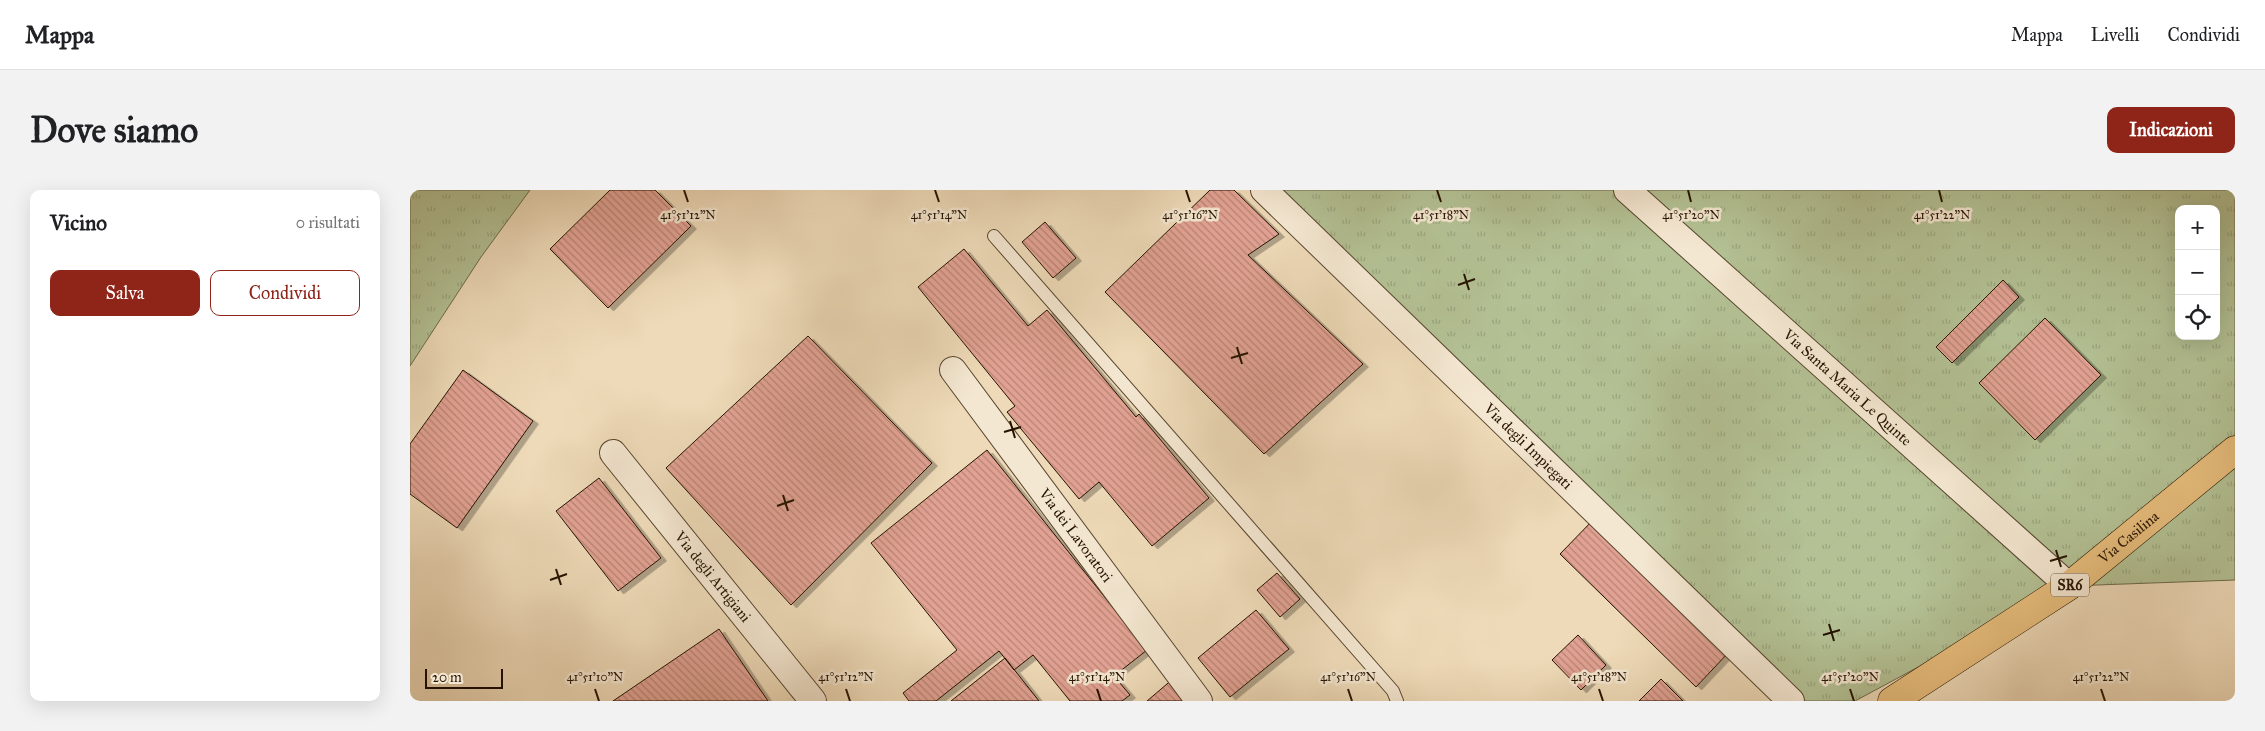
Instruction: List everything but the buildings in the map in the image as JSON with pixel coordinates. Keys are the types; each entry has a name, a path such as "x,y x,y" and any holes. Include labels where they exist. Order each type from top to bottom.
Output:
{"main road":[{"name":"Via Casilina","path":"1892,701 2069,586 2235,450"}],"street":[{"name":"Via degli Impiegati","path":"1264,190 1791,701"},
{"name":"Via Santa Maria Le Quinte","path":"1627,190 2069,586"},
{"name":"Via dei Lavoratori","path":"952,370 1199,701"},
{"name":"Via degli Artigiani","path":"613,453 812,701"}],"lane":[{"path":"994,236 1387,684 1398,701"}],"green space":[{"path":"410,190 530,190 481,257 410,366"},
{"path":"1266,190 2235,190 2235,580 2069,586 1855,701 1798,701"}]}
